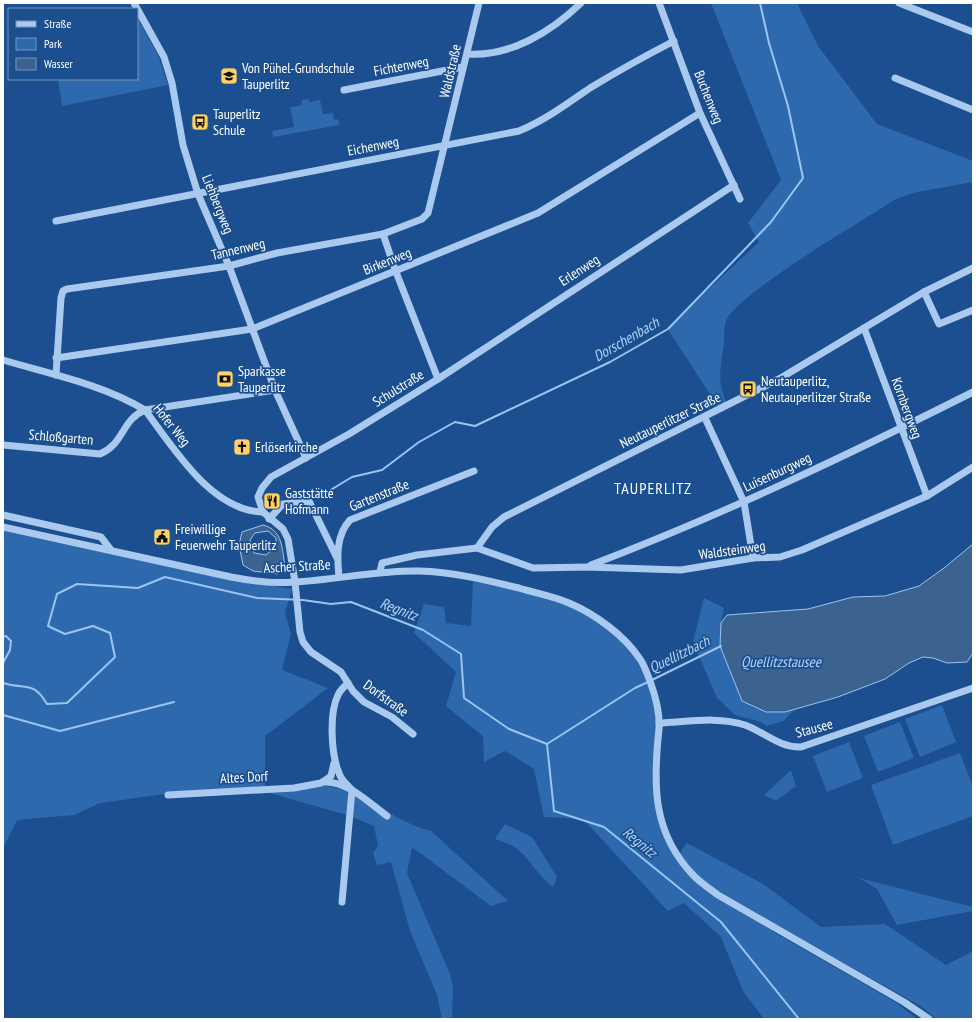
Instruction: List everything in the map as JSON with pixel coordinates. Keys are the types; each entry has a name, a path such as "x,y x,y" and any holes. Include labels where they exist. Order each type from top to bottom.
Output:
{"street":[{"name":"Waldstraße","path":"446,145 479,3"},
{"name":"Buchenweg","path":"659,3 700,113 740,198"},
{"path":"899,3 909,5 973,32"},
{"path":"467,54 479,55 504,51 530,40 556,26 579,4"},
{"name":"Liehbergweg","path":"138,10 164,57 172,83 183,145 198,194 229,266 275,390 306,458"},
{"name":"Eichenweg","path":"56,221 519,131 538,124 627,65 674,41"},
{"name":"Fichtenweg","path":"344,90 464,67"},
{"path":"895,78 973,110"},
{"name":"Birkenweg","path":"56,358 252,329 396,272 538,213 700,113"},
{"name":"Tannenweg","path":"56,375 61,298 63,291 229,266 277,253 383,234 422,219 428,213 446,145"},
{"name":"Erlenweg","path":"438,378 734,185"},
{"name":"Schulstraße","path":"263,512 258,497 262,488 270,477 349,434 438,378 396,272 383,234"},
{"name":"Neutauperlitzer Straße","path":"477,548 492,527 504,516 705,418 779,379 924,292 973,268"},
{"path":"924,292 939,324 973,310"},
{"name":"Kornbergweg","path":"864,328 900,429 927,496"},
{"name":"Hofer Weg","path":"3,360 115,394 145,410 196,476 208,488 227,502 251,512 263,512"},
{"path":"145,410 275,390"},
{"name":"Luisenburgweg","path":"587,567 744,502 900,429 973,392"},
{"name":"Schloßgarten","path":"3,445 100,454 114,446 133,417 145,410"},
{"path":"705,418 744,502 753,558"},
{"name":"Waldsteinweg","path":"477,548 533,568 587,567 681,570 753,558 780,557 802,550 927,496 973,467"},
{"name":"Gartenstraße","path":"339,577 337,558 343,527 350,520 474,471"},
{"path":"270,519 283,504 309,501 337,558"},
{"name":"Dorfstraße","path":"263,512 283,528 288,539 295,582 300,632 303,642 311,652 341,672 353,691 364,702 392,717 413,734"},
{"path":"3,515 101,537 111,550"},
{"name":"Ascher Straße","path":"3,527 231,577 258,581 295,582 380,572 420,571 451,574 490,581 569,603 605,625 641,659 653,690 659,723 655,786 660,814 670,842 680,860 695,877 718,895 904,1002 929,1019"},
{"path":"380,572 382,563 417,555 477,548"},
{"name":"Altes Dorf","path":"321,783 331,776 334,768 333,711 338,693 348,683"},
{"name":"Stausee","path":"659,723 708,721 732,722 744,725 785,745 801,746 973,688"},
{"name":"Altes Dorf","path":"334,761 340,775 352,790"},
{"name":"Altes Dorf","path":"168,795 294,788 334,782 352,790 387,816"},
{"path":"342,902 352,790"}],"green space":[{"path":"711,3 797,3 818,46 877,124 973,161 973,182 917,192 896,199 777,275 735,309 726,321 720,373 721,388 727,404 719,408 667,328 759,242 748,223 781,180"},
{"path":"138,19 158,55 168,85 62,106 58,80 138,80"},
{"path":"309,99 309,102 320,100 323,114 333,113 334,120 338,119 339,125 273,137 272,131 294,127 290,107 302,105 302,100"},
{"path":"3,531 228,579 292,589 285,613 291,634 282,670 328,688 265,736 265,788 320,785 340,789 366,800 404,821 431,831 508,901 491,906 412,847 407,873 450,974 453,987 452,1019 442,1019 437,995 410,931 391,862 377,865 373,853 378,846 374,826 347,815 266,792 165,794 100,803 74,815 17,820 3,849"},
{"path":"473,579 571,601 624,639 655,690 657,762 661,813 669,837 680,853 687,843 763,884 821,927 885,924 946,965 973,951 973,1019 936,1019 921,1006 784,930 772,931 897,1003 917,1019 764,1019 743,991 721,937 684,903 668,911 583,819 544,817 534,769 505,751 484,762 483,736 446,706 456,672 414,633 424,604 444,607 446,623 471,626"},
{"path":"704,598 724,608 721,623 785,712 795,709 783,721 767,726 761,722 735,715 717,698 693,642"},
{"path":"942,705 956,742 920,757 905,719"},
{"path":"900,722 914,758 878,772 864,736"},
{"path":"849,742 863,778 827,792 813,756"},
{"path":"960,753 973,787 973,816 893,845 871,785"},
{"path":"791,770 796,786 776,801 764,795"},
{"path":"505,824 532,837 557,877 553,887 542,877 519,850 495,839"},
{"path":"859,878 973,907 973,911 897,925 877,889"}],"water":[{"path":"263,525 274,531 278,536 282,547 285,567 278,574 253,571 243,565 239,545 242,532","holes":["268,531 276,538 276,546 266,555 254,553 250,540 255,533"]},
{"name":"Quellitzstausee","path":"973,544 973,653 967,662 947,663 933,658 923,657 909,663 885,679 838,697 785,712 766,712 742,701 720,646 721,623 727,615 808,609 853,597 885,596 919,586"}],"waterway":[{"name":"Dorschenbach","path":"319,497 352,477 382,470 419,442 455,422 475,426 610,362 668,329 771,222 803,178 788,106 769,43 760,3"},
{"name":"Regnitz","path":"3,683 33,689 42,696 47,704 67,703 115,657 110,633 93,626 65,634 48,626 57,594 77,584 138,588 165,577 257,598 303,600 331,604 351,602 423,630 461,654 464,698 509,729 547,744 554,811 604,827 721,922 799,1019"},
{"name":"Regnitz","path":"3,637 6,636 11,641 10,650 3,663"},
{"name":"Quellitzbach","path":"652,680 721,646"},
{"name":"Quellitzbach","path":"547,744 635,688 648,682"},
{"path":"3,715 60,731 174,702"}],"place":[{"name":"Von Pühel-Grundschule Tauperlitz","path":"229,76"},
{"name":"Tauperlitz Schule","path":"200,122"},
{"name":"Sparkasse Tauperlitz","path":"225,379"},
{"name":"Neutauperlitz, Neutauperlitzer Straße","path":"748,389"},
{"name":"Erlöserkirche","path":"242,447"},
{"name":"Gaststätte Hofmann","path":"272,501"},
{"name":"Freiwillige Feuerwehr Tauperlitz","path":"162,537"}],"district":[{"name":"TAUPERLITZ","path":"653,488"}]}
